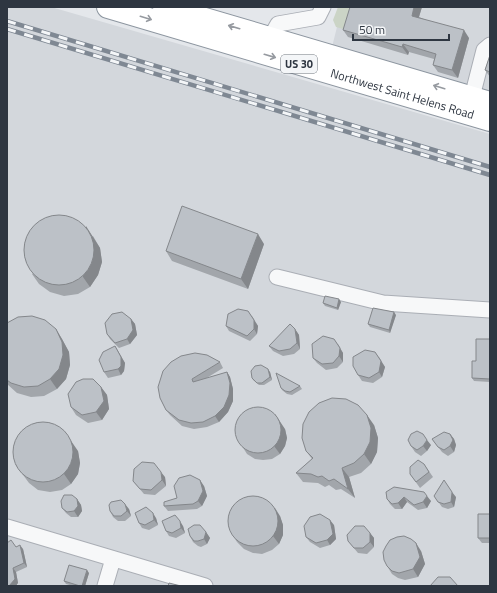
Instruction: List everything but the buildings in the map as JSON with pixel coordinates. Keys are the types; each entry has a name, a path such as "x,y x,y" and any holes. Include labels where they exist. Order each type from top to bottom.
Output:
{"highway":[{"name":"Northwest Saint Helens Road","path":"108,7 490,120"},
{"name":"Northwest Saint Helens Road","path":"164,7 481,100"}],"lane":[{"path":"270,38 278,24 318,17 322,7"},
{"path":"481,100 484,50 490,45"},
{"path":"277,277 383,303 490,310"},
{"path":"7,527 205,586"},
{"path":"105,586 113,559"}],"shaded area":[{"path":"7,7 51,7 490,134 490,586 7,586"},
{"path":"342,7 490,7 490,94 332,47"}],"green space":[{"path":"338,7 354,7 349,27 343,29 336,27 333,20"}],"railway":[{"path":"7,21 490,167"},
{"path":"7,29 490,175"}]}
